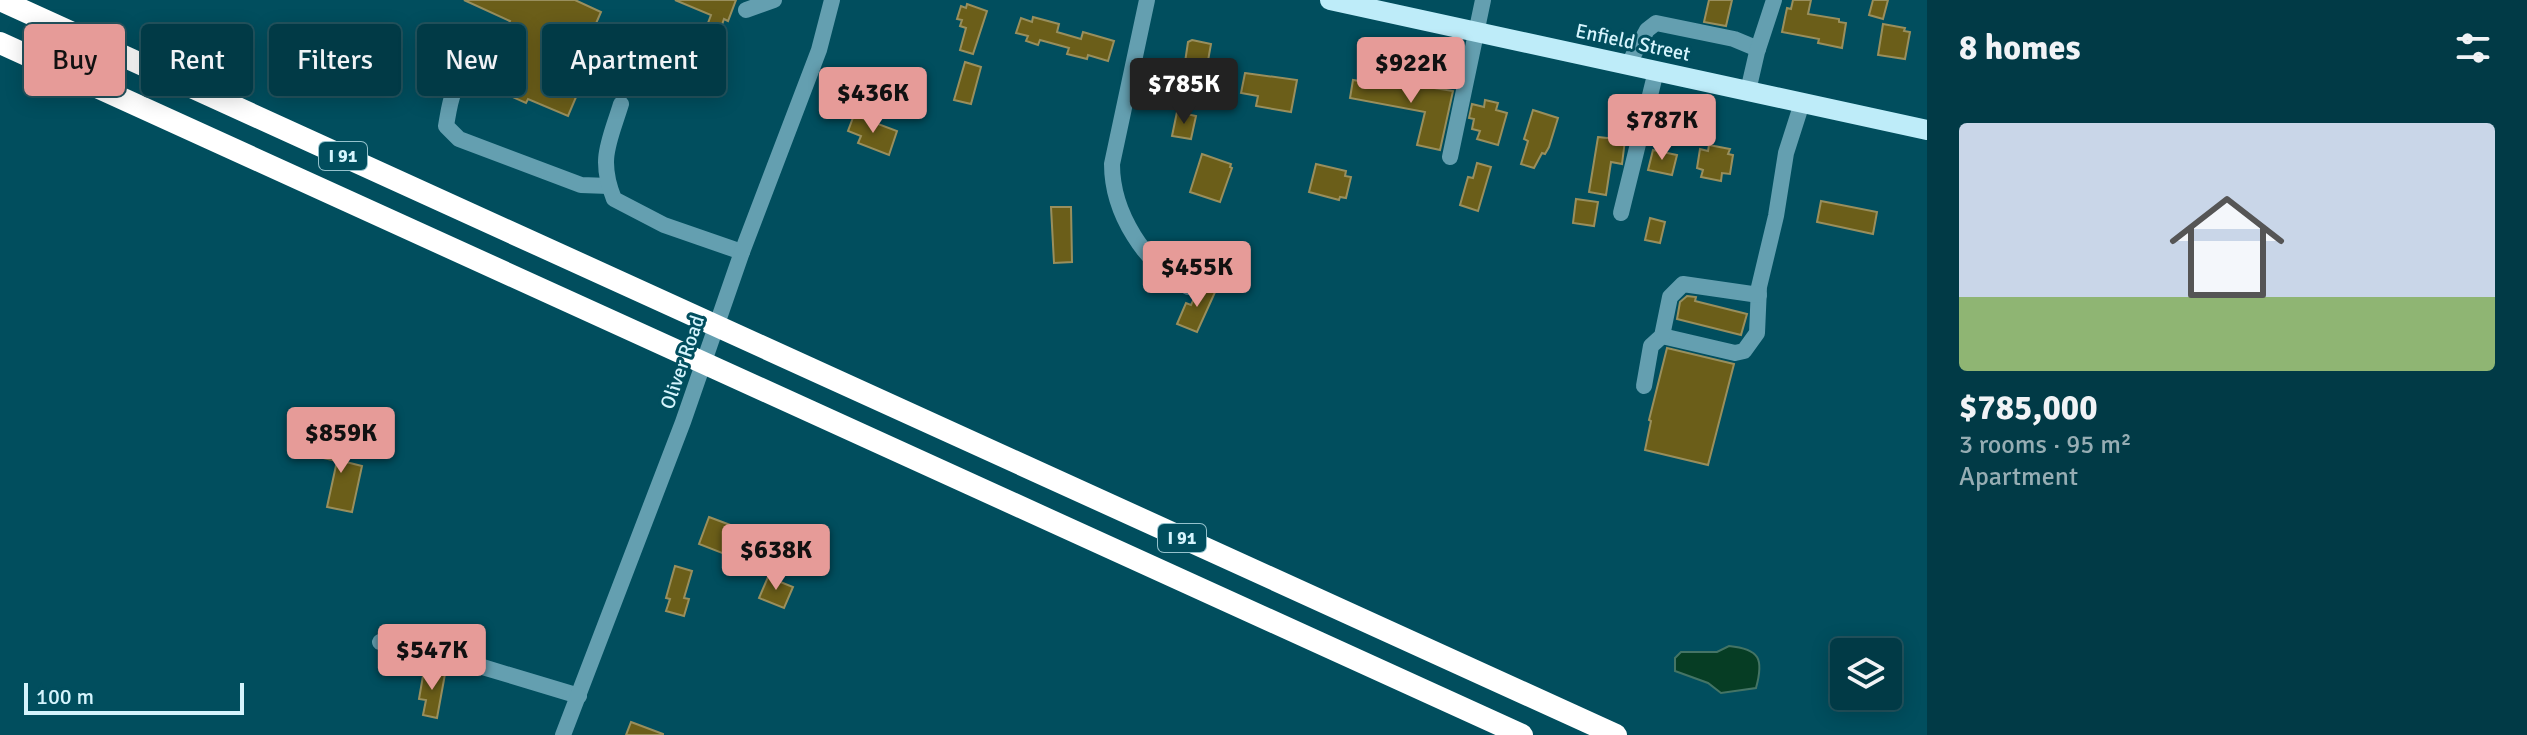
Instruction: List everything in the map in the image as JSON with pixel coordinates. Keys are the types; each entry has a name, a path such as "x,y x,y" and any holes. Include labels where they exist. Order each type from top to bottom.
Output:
{"highway":[{"name":"I 91","path":"0,0 1616,735"},
{"name":"I 91","path":"0,43 1522,735"}],"main road":[{"name":"Enfield Street","path":"1330,0 1927,130"}],"street":[{"path":"746,10 774,0"},
{"name":"Oliver Road","path":"563,735 683,422 742,252 819,50 832,0"},
{"path":"1147,0 1112,164 1112,184 1126,219 1148,257 1168,276 1188,287"},
{"path":"1450,157 1483,0"},
{"path":"1748,91 1774,0"},
{"path":"1628,65 1647,30 1656,23 1734,39 1758,49"},
{"path":"1621,213 1656,71"},
{"path":"451,96 446,126 459,139 581,185 609,186"},
{"path":"1662,336 1720,351 1744,351 1757,333 1763,266 1779,206 1786,153 1802,103"},
{"path":"621,104 604,170 614,199 664,225 742,252"},
{"path":"1644,386 1651,346 1662,336 1670,297 1683,284 1759,295"},
{"path":"380,642 476,665 579,696"}],"shaded area":[{"path":"1729,646 1747,650 1757,657 1760,670 1756,688 1721,693 1708,683 1675,671 1675,658 1681,652 1717,652"}],"building":[{"path":"464,0 575,0 601,12 596,24 542,24 542,96 576,96 568,116 528,99 526,103 510,96 526,96 526,24 509,24 510,21"},
{"path":"675,0 736,0 728,21 724,19 722,24 708,24 711,15"},
{"path":"1709,0 1732,0 1726,26 1704,22"},
{"path":"1793,0 1811,0 1808,14 1846,23 1842,48 1818,43 1819,39 1782,32 1787,8 1791,9"},
{"path":"1873,0 1888,0 1883,19 1869,15"},
{"path":"967,4 987,11 973,54 960,50 966,28 960,26 962,20 957,19 961,6 966,8"},
{"path":"1033,17 1059,24 1057,32 1081,39 1083,32 1114,41 1108,61 1088,55 1087,59 1067,54 1069,48 1040,40 1038,45 1026,41 1028,36 1016,33 1021,18 1032,22"},
{"path":"1883,24 1905,28 1904,31 1910,32 1905,59 1878,55"},
{"path":"1188,42 1211,44 1202,94 1185,91 1188,70 1184,69"},
{"path":"965,62 981,67 971,104 954,100"},
{"path":"1245,73 1297,80 1291,112 1256,106 1258,96 1241,93"},
{"path":"1378,79 1453,91 1440,150 1417,145 1425,112 1350,98 1353,80 1377,84"},
{"path":"1485,100 1498,103 1496,110 1507,113 1498,145 1477,139 1480,131 1472,129 1474,119 1469,118 1472,104 1484,107"},
{"path":"1533,110 1558,118 1549,147 1534,168 1521,164 1528,141 1524,139"},
{"path":"1177,112 1196,116 1191,139 1172,136"},
{"path":"854,115 897,131 889,155 858,143 861,136 848,131"},
{"path":"1598,137 1625,140 1622,164 1611,162 1606,195 1589,192"},
{"path":"1709,145 1730,149 1728,154 1733,155 1730,174 1722,173 1721,181 1701,177 1703,170 1697,168 1700,149 1708,151"},
{"path":"1653,150 1677,155 1672,175 1648,170"},
{"path":"1202,154 1231,164 1220,202 1190,192"},
{"path":"1477,163 1491,167 1478,211 1460,205 1468,177 1473,178"},
{"path":"1316,164 1346,171 1345,176 1351,177 1346,198 1340,197 1339,200 1309,192"},
{"path":"1576,199 1598,202 1594,226 1573,223"},
{"path":"1821,201 1877,212 1873,234 1817,222"},
{"path":"1051,207 1071,207 1072,262 1054,263"},
{"path":"1650,218 1665,222 1660,243 1645,240"},
{"path":"1201,284 1216,290 1197,332 1177,324 1186,303 1191,305"},
{"path":"1687,296 1696,297 1695,301 1747,314 1741,335 1677,319 1680,302"},
{"path":"1667,348 1734,364 1708,465 1645,450 1649,420"},
{"path":"328,438 350,443 346,462 362,466 352,512 327,507 337,461 314,456 317,445 326,447"},
{"path":"709,517 781,544 771,572 699,544"},
{"path":"675,566 692,571 684,598 689,599 684,616 666,611 670,599 666,598"},
{"path":"768,577 793,587 784,608 759,598"},
{"path":"424,670 445,674 437,718 423,715 426,700 419,699"},
{"path":"631,722 663,734 663,735 626,735"}]}
